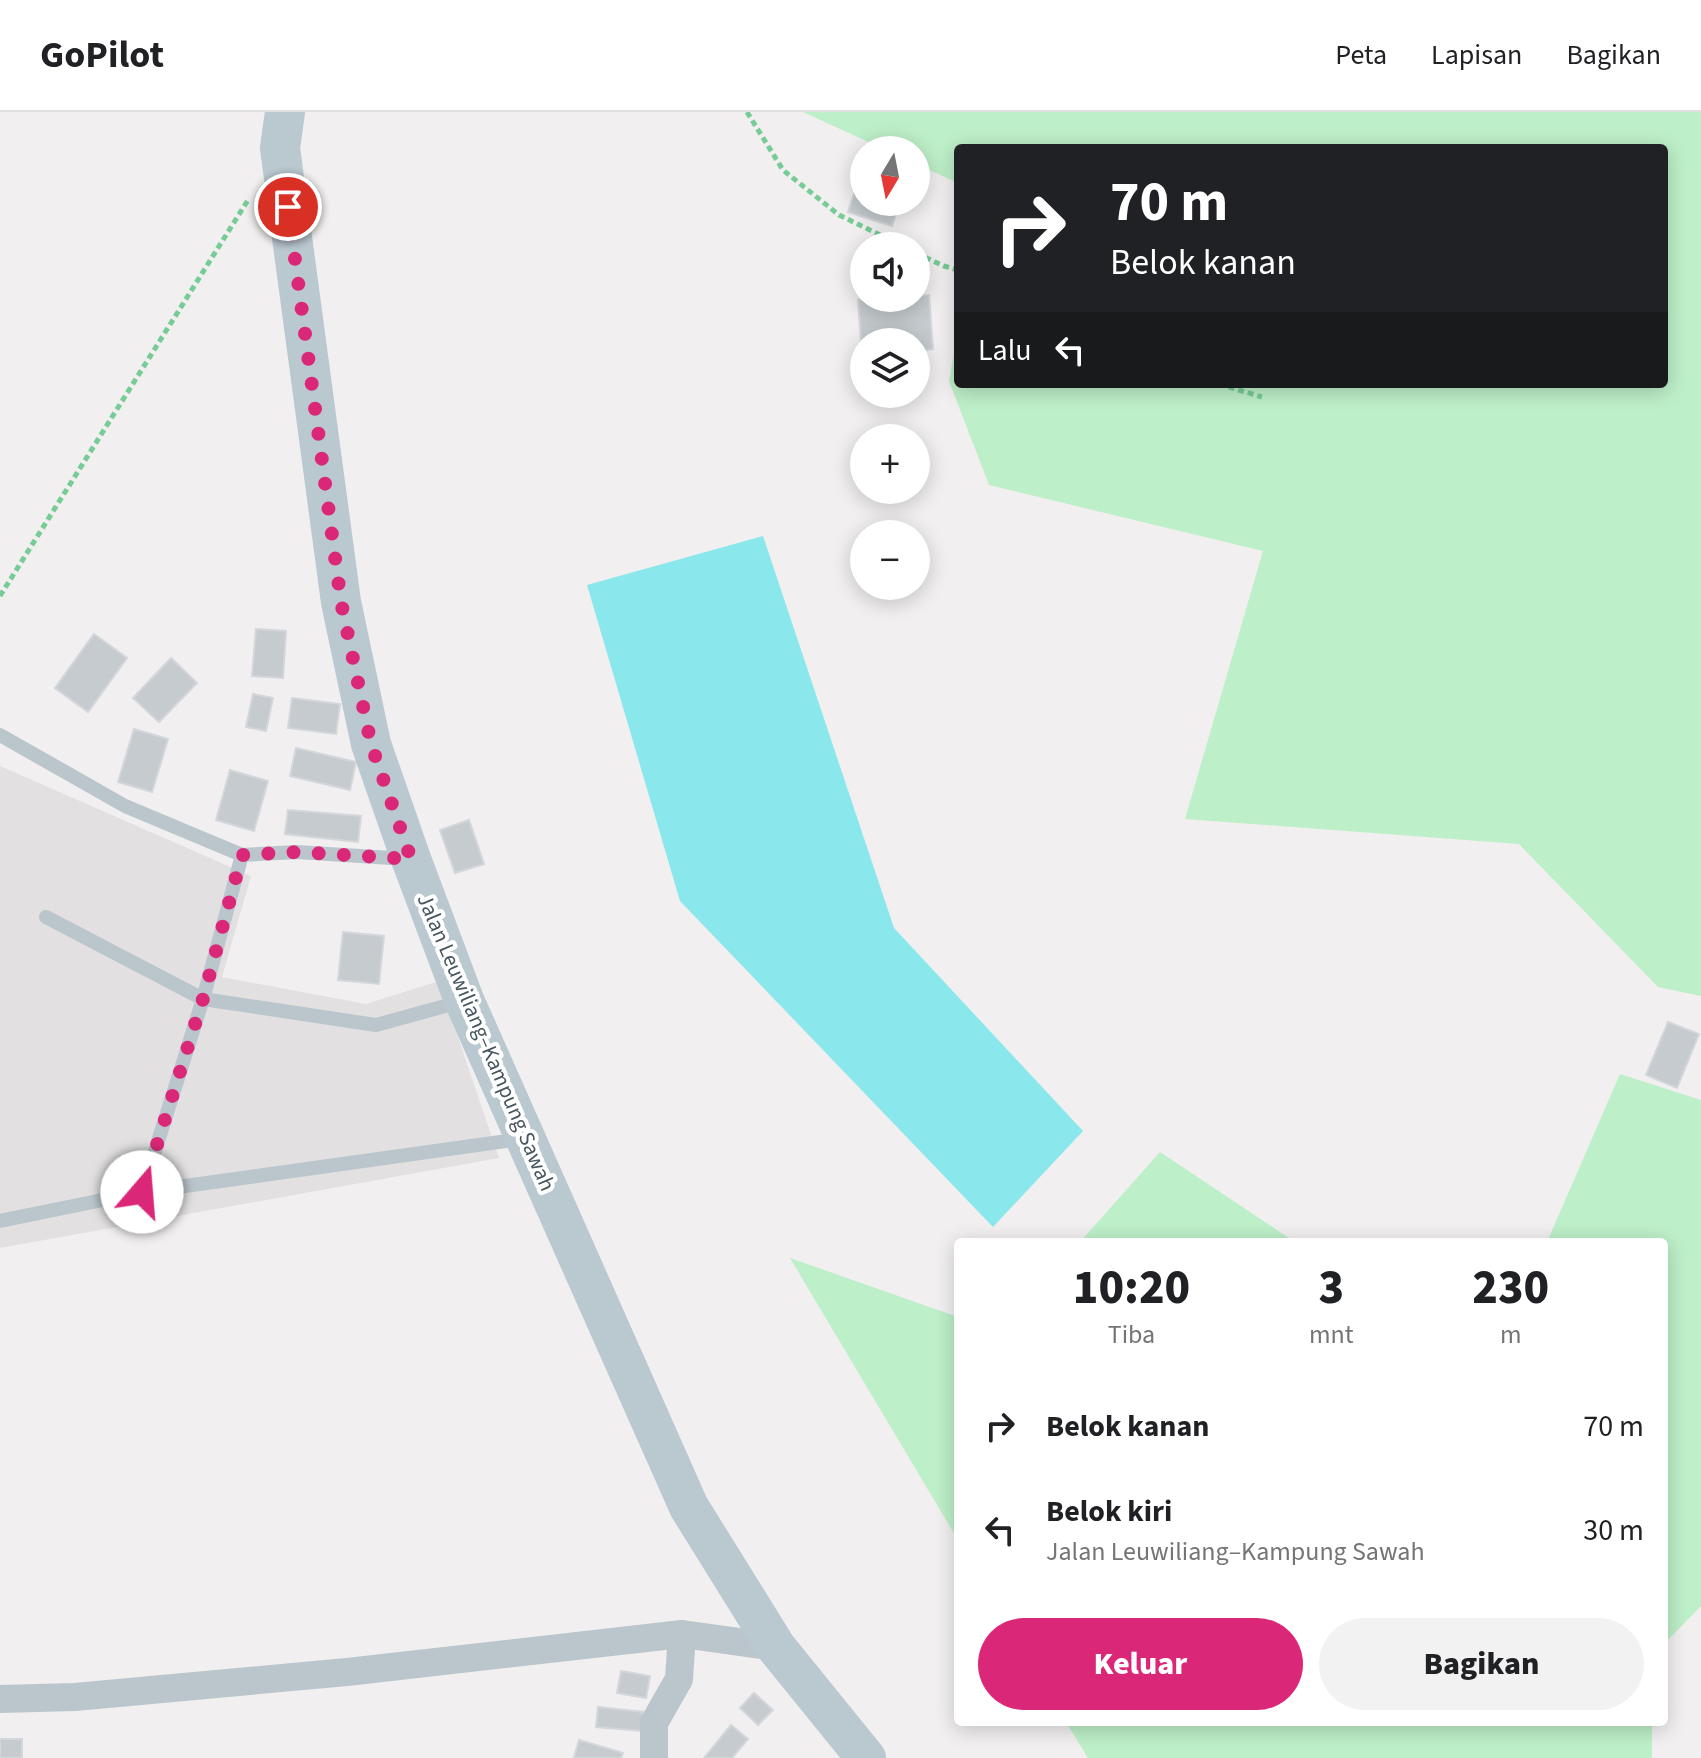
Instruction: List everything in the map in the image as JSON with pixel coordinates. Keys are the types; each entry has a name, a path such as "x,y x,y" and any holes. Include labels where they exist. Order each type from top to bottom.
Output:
{"main road":[{"name":"Jalan Leuwiliang–Kampung Sawah","path":"282,130 341,602 371,744 411,859 464,1000 689,1507 776,1647 866,1758"}],"street":[{"path":"0,1699 75,1697 347,1672 682,1634 776,1647"},
{"path":"654,1758 654,1723 679,1679 682,1634"}],"lane":[{"path":"0,735 125,806 242,855 297,852 411,859"},
{"path":"142,1192 203,999 242,855"},
{"path":"46,917 203,999 376,1025 464,1000"},
{"path":"0,1221 142,1192 526,1138"}],"path":[{"path":"747,112 783,170 839,215 874,232"},
{"path":"0,596 282,130"},
{"path":"930,260 954,269"},
{"path":"1232,388 1262,397"}],"shaded area":[{"path":"0,766 251,876 222,977 366,1004 439,981 499,1158 0,1248"}],"green space":[{"path":"803,112 1701,112 1701,996 1658,987 1519,844 1185,819 1263,551 989,485 949,381 954,354 954,388 1668,388 1668,144 954,144 954,181 930,170 930,136 855,136"},
{"path":"1620,1074 1701,1100 1701,1606 1668,1640 1668,1238 1549,1238"},
{"path":"1160,1152 1289,1238 1084,1238"},
{"path":"790,1258 954,1316 954,1533"},
{"path":"1068,1726 1652,1726 1652,1758 1088,1758"}],"water":[{"path":"763,536 894,928 1083,1131 993,1227 680,901 587,585"}],"building":[{"path":"861,216 895,216 892,226"},
{"path":"930,308 933,349 930,349 930,328 860,328 859,312 930,312"},
{"path":"256,629 286,631 283,678 252,676"},
{"path":"94,634 127,658 88,712 55,688"},
{"path":"171,658 197,683 159,722 133,698"},
{"path":"253,694 273,698 266,731 246,727"},
{"path":"292,698 340,704 336,734 288,728"},
{"path":"134,729 168,739 152,792 118,782"},
{"path":"296,748 356,762 350,790 290,776"},
{"path":"230,770 268,781 254,831 216,820"},
{"path":"288,810 361,816 358,842 285,834"},
{"path":"469,820 484,864 455,873 440,830"},
{"path":"343,932 384,936 379,984 338,980"},
{"path":"1668,1022 1699,1034 1677,1088 1646,1075"},
{"path":"621,1671 650,1676 646,1698 617,1693"},
{"path":"754,1693 773,1710 758,1725 740,1708"},
{"path":"598,1707 643,1712 642,1731 596,1727"},
{"path":"731,1725 748,1739 732,1758 704,1758"},
{"path":"0,1739 22,1739 22,1758 0,1758"},
{"path":"579,1740 623,1753 621,1758 574,1758"}],"route":[{"path":"142,1192 203,999 242,855 297,852 411,859 371,744 341,602 288,207"}]}
